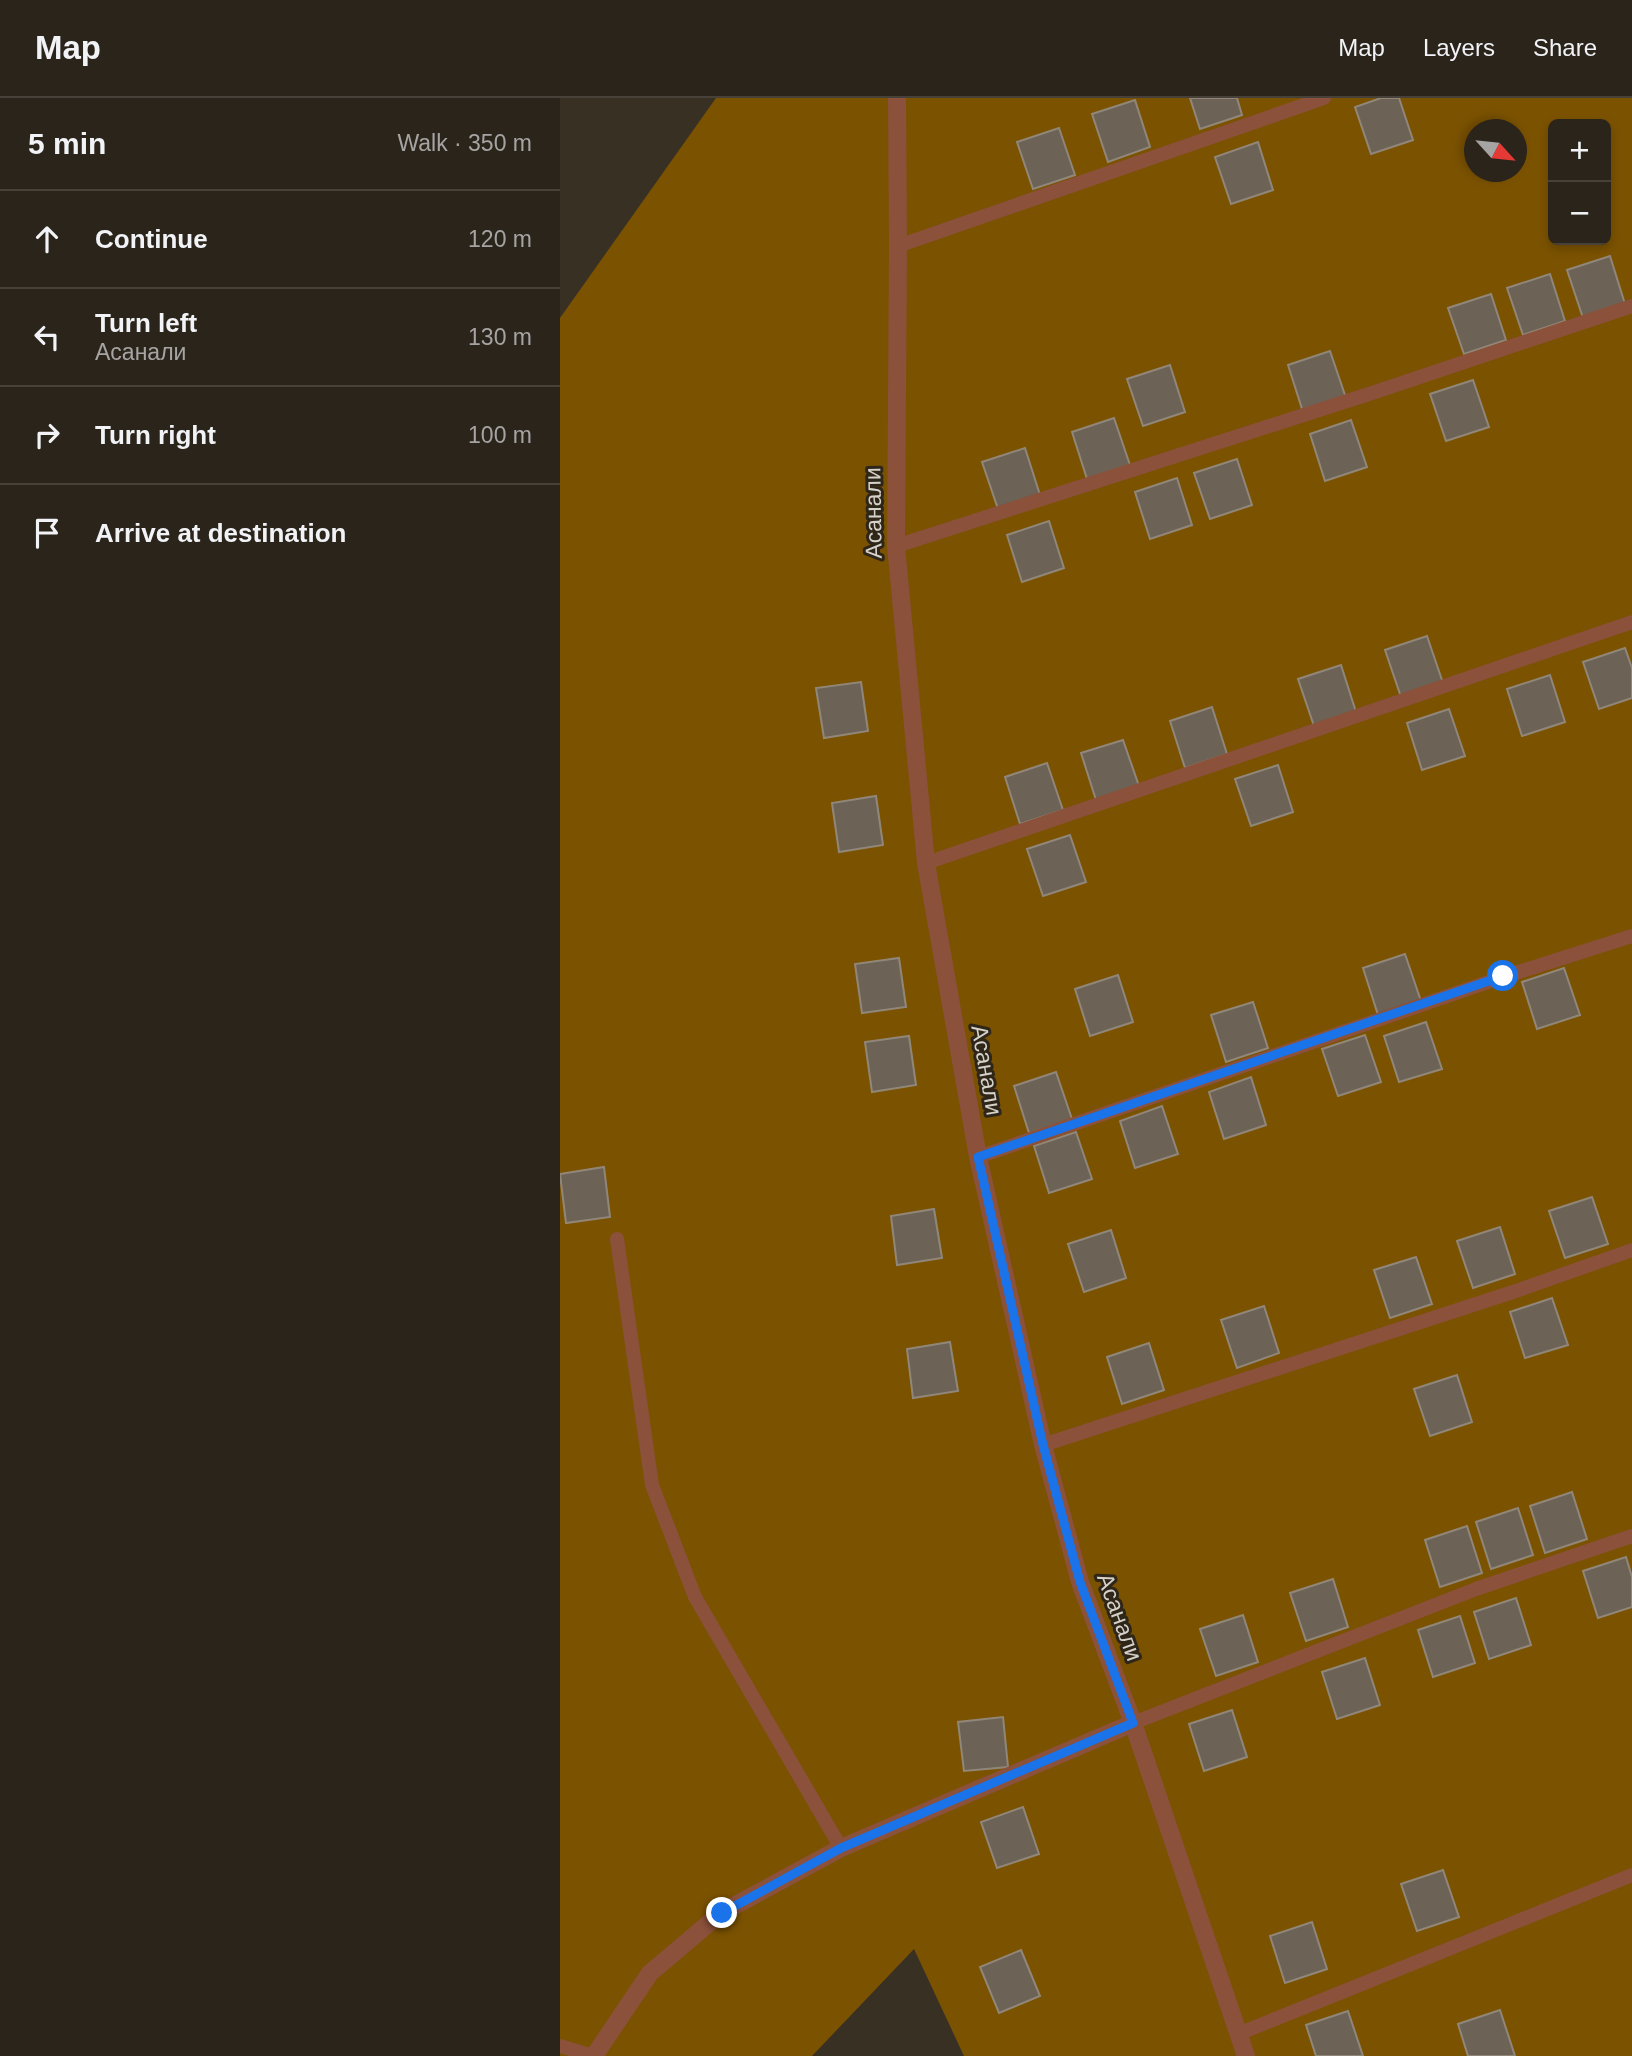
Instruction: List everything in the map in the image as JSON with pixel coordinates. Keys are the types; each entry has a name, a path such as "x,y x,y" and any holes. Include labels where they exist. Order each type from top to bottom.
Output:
{"street":[{"name":"Асанали","path":"897,98 896,546 926,863 978,1157 1043,1445 1080,1582 1133,1723 1247,2056"},
{"path":"593,2056 650,1973 722,1913 841,1848 1133,1723"}],"lane":[{"path":"898,246 1324,98"},
{"path":"896,546 1358,398 1632,306"},
{"path":"926,863 1632,622"},
{"path":"978,1157 1503,976 1632,936"},
{"path":"617,1239 652,1485 695,1597 841,1848"},
{"path":"1043,1445 1516,1291 1632,1250"},
{"path":"1133,1723 1476,1589 1632,1536"},
{"path":"1238,2034 1632,1875"},
{"path":"560,2046 593,2056"}],"shaded area":[{"path":"716,98 1632,98 1632,2056 964,2056 914,1949 812,2056 560,2056 560,318"}],"building":[{"path":"1190,98 1237,98 1242,115 1200,129"},
{"path":"1381,98 1399,98 1413,140 1371,154 1355,107"},
{"path":"1135,100 1150,147 1108,162 1092,114"},
{"path":"1059,128 1075,175 1033,189 1017,142"},
{"path":"1258,142 1273,190 1231,204 1215,157"},
{"path":"1610,256 1625,304 1583,318 1567,270"},
{"path":"1550,274 1565,321 1523,335 1507,288"},
{"path":"1491,294 1506,340 1464,354 1448,308"},
{"path":"1330,351 1346,398 1303,412 1288,365"},
{"path":"1170,365 1185,412 1143,426 1127,379"},
{"path":"1473,380 1489,427 1446,441 1430,394"},
{"path":"1114,418 1130,465 1087,479 1072,432"},
{"path":"1351,420 1367,467 1325,481 1310,434"},
{"path":"1025,448 1040,495 998,509 982,462"},
{"path":"1237,459 1252,505 1210,519 1194,473"},
{"path":"1177,478 1192,525 1150,539 1135,492"},
{"path":"1049,521 1064,568 1022,582 1007,535"},
{"path":"1427,636 1443,683 1401,697 1385,650"},
{"path":"1625,648 1632,668 1632,698 1599,709 1583,662"},
{"path":"1341,665 1356,712 1314,726 1298,679"},
{"path":"1550,675 1565,722 1522,736 1507,689"},
{"path":"861,682 868,731 824,738 816,688"},
{"path":"1212,707 1227,754 1185,768 1170,721"},
{"path":"1449,709 1465,756 1422,770 1407,723"},
{"path":"1123,740 1139,786 1096,800 1081,753"},
{"path":"1047,763 1063,810 1020,824 1005,777"},
{"path":"1278,765 1293,812 1251,826 1235,779"},
{"path":"876,796 883,845 839,852 832,803"},
{"path":"1070,835 1086,882 1043,896 1027,849"},
{"path":"1405,954 1421,1001 1378,1015 1363,968"},
{"path":"899,958 906,1007 862,1013 855,964"},
{"path":"1564,968 1580,1015 1537,1029 1522,982"},
{"path":"1118,975 1133,1022 1090,1036 1075,989"},
{"path":"1253,1002 1268,1048 1226,1062 1211,1015"},
{"path":"1426,1022 1442,1069 1399,1082 1384,1036"},
{"path":"1365,1035 1381,1082 1338,1096 1322,1049"},
{"path":"909,1036 916,1085 872,1092 865,1042"},
{"path":"1056,1072 1072,1119 1029,1133 1014,1086"},
{"path":"1251,1077 1266,1125 1224,1139 1209,1092"},
{"path":"1162,1106 1178,1154 1135,1168 1120,1121"},
{"path":"1076,1132 1092,1179 1049,1193 1034,1146"},
{"path":"604,1167 610,1217 566,1223 560,1174"},
{"path":"1592,1197 1608,1244 1565,1258 1549,1211"},
{"path":"934,1209 942,1258 897,1265 891,1216"},
{"path":"1500,1227 1515,1274 1473,1288 1457,1241"},
{"path":"1111,1230 1126,1278 1084,1292 1068,1244"},
{"path":"1416,1257 1432,1304 1390,1318 1374,1270"},
{"path":"1552,1298 1568,1345 1525,1358 1510,1312"},
{"path":"1264,1306 1279,1353 1237,1368 1221,1320"},
{"path":"950,1342 958,1391 913,1398 907,1349"},
{"path":"1149,1343 1164,1390 1122,1404 1107,1357"},
{"path":"1457,1375 1472,1422 1430,1436 1414,1389"},
{"path":"1572,1492 1587,1539 1545,1553 1530,1506"},
{"path":"1518,1508 1533,1555 1491,1569 1476,1522"},
{"path":"1467,1526 1482,1573 1440,1587 1425,1540"},
{"path":"1626,1557 1632,1577 1632,1607 1598,1618 1583,1571"},
{"path":"1333,1579 1348,1627 1306,1641 1290,1593"},
{"path":"1516,1598 1531,1645 1489,1659 1474,1612"},
{"path":"1243,1615 1258,1662 1216,1676 1200,1629"},
{"path":"1460,1616 1475,1663 1433,1677 1418,1630"},
{"path":"1365,1658 1380,1705 1337,1719 1322,1672"},
{"path":"1232,1710 1247,1757 1204,1771 1189,1724"},
{"path":"1003,1717 1008,1767 964,1771 958,1722"},
{"path":"1023,1807 1039,1854 997,1868 981,1822"},
{"path":"1443,1870 1459,1917 1417,1931 1401,1884"},
{"path":"1312,1922 1327,1969 1285,1983 1270,1936"},
{"path":"1021,1950 1040,1996 999,2013 980,1967"},
{"path":"1500,2010 1515,2056 1468,2056 1458,2024"},
{"path":"1348,2011 1363,2056 1316,2056 1306,2025"}],"route":[{"path":"722,1913 841,1848 1133,1723 1080,1582 1043,1445 978,1157 1503,976"}]}
